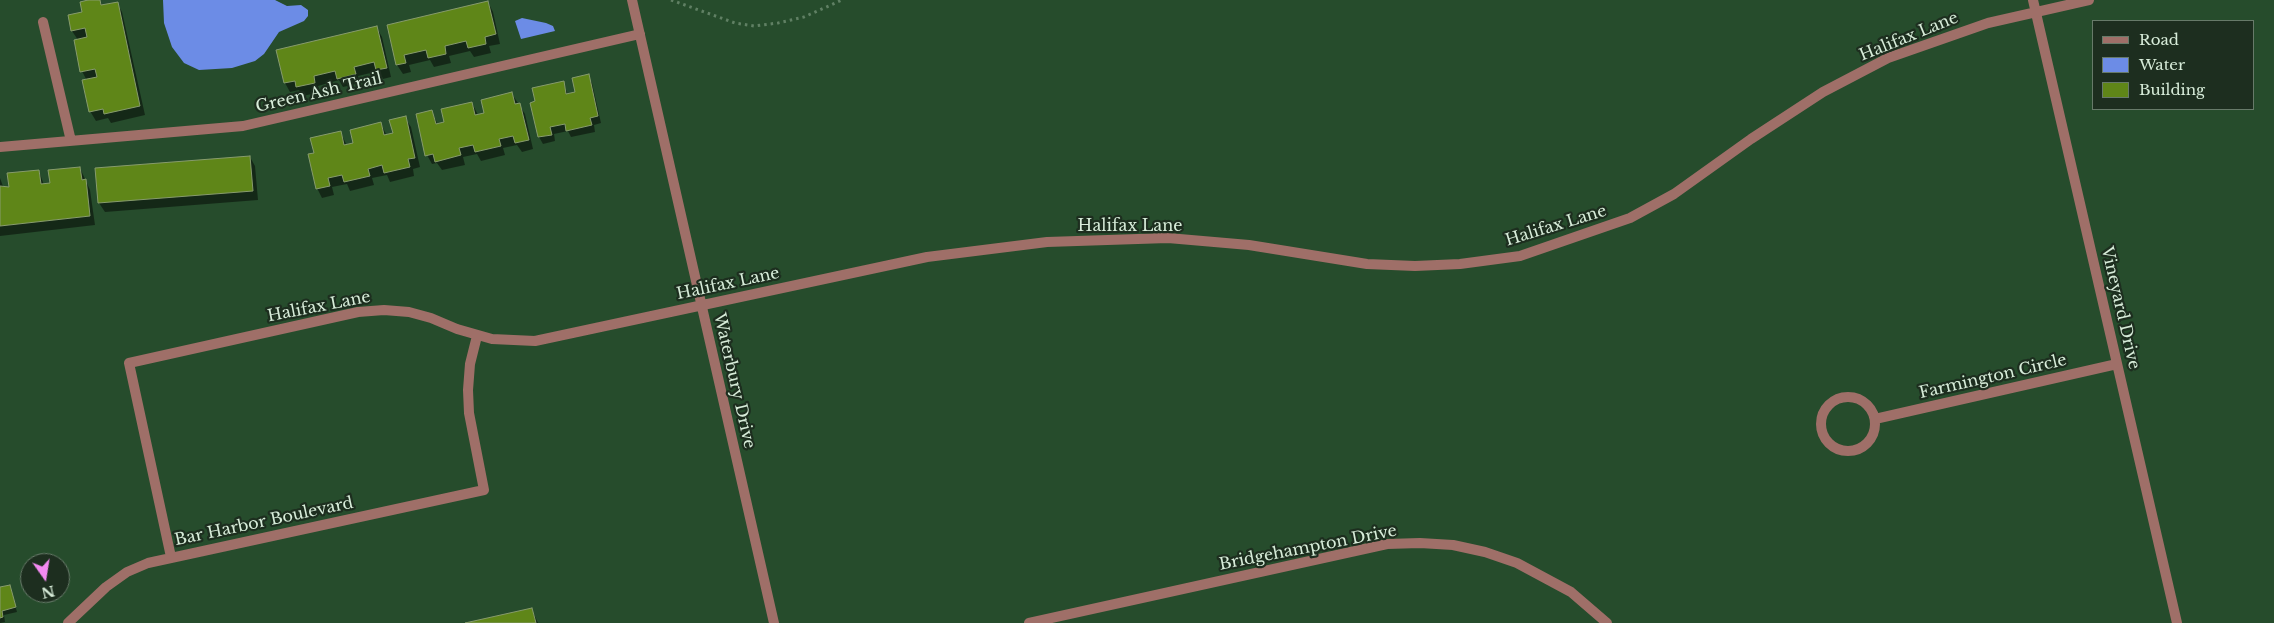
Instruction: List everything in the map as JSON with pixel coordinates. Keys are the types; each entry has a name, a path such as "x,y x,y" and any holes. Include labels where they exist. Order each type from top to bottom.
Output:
{"street":[{"name":"Waterbury Drive","path":"632,0 774,623"},
{"name":"Vineyard Drive","path":"2033,0 2176,623"},
{"name":"Halifax Lane","path":"171,557 129,362 358,312 384,310 409,312 431,318 477,336 515,342 535,340 926,257 986,248 1081,240 1168,238 1249,245 1367,264 1415,266 1460,264 1520,256 1630,218 1674,194 1751,138 1823,92 1888,58 1941,38 2036,12 2089,0"},
{"path":"43,22 71,141"},
{"name":"Green Ash Trail","path":"0,147 243,126 640,34"},
{"name":"Bar Harbor Boulevard","path":"68,623 106,587 127,572 171,557 484,490 469,413 470,364 477,336"},
{"name":"Farmington Circle","path":"1874,419 2117,364"},
{"path":"1843,398 1860,400 1866,405 1874,419 1875,427 1868,442 1854,451 1840,450 1834,447 1828,442 1822,430 1826,410 1836,401 1843,398"},
{"name":"Bridgehampton Drive","path":"1028,623 1387,544 1420,543 1461,547 1517,562 1571,592 1607,623"}],"path":[{"path":"671,0 735,23 754,26 804,17 842,0"}],"water":[{"path":"163,0 275,0 287,6 301,5 308,10 308,16 304,21 279,32 264,54 255,61 232,68 199,70 184,63 172,47 164,23"},
{"path":"522,18 546,23 553,26 555,31 521,39 515,21"}],"building":[{"path":"100,0 101,5 118,2 140,106 104,114 103,109 89,112 82,80 97,77 95,69 80,72 74,40 87,37 85,28 71,31 68,15 82,12 80,2"},
{"path":"488,1 496,34 485,37 486,44 468,48 466,41 445,46 446,54 428,58 426,50 404,55 406,63 396,65 387,25"},
{"path":"377,26 387,68 376,70 374,62 354,67 356,74 337,79 335,71 314,76 315,83 296,87 295,81 284,83 276,50"},
{"path":"589,74 598,116 590,118 592,125 566,131 565,124 550,127 552,135 538,137 530,103 535,101 532,88 564,81 566,94 575,92 572,78"},
{"path":"512,92 515,104 520,103 529,140 515,143 513,136 499,139 501,146 475,152 473,145 459,148 461,155 435,162 433,154 425,156 416,114 432,110 436,124 444,122 441,109 472,102 475,115 484,113 481,100"},
{"path":"406,116 415,158 408,159 410,167 384,173 382,165 368,169 370,176 344,182 342,175 328,178 330,186 316,189 308,154 314,153 310,138 341,131 344,145 353,143 350,130 381,122 384,135 393,133 389,120"},
{"path":"250,156 253,191 98,203 95,168"},
{"path":"80,167 82,180 86,179 90,216 0,226 0,186 9,187 7,173 39,170 41,184 50,183 48,170"},
{"path":"10,585 16,607 2,611 3,617 0,618 0,587"},
{"path":"532,608 536,623 465,623"}]}
